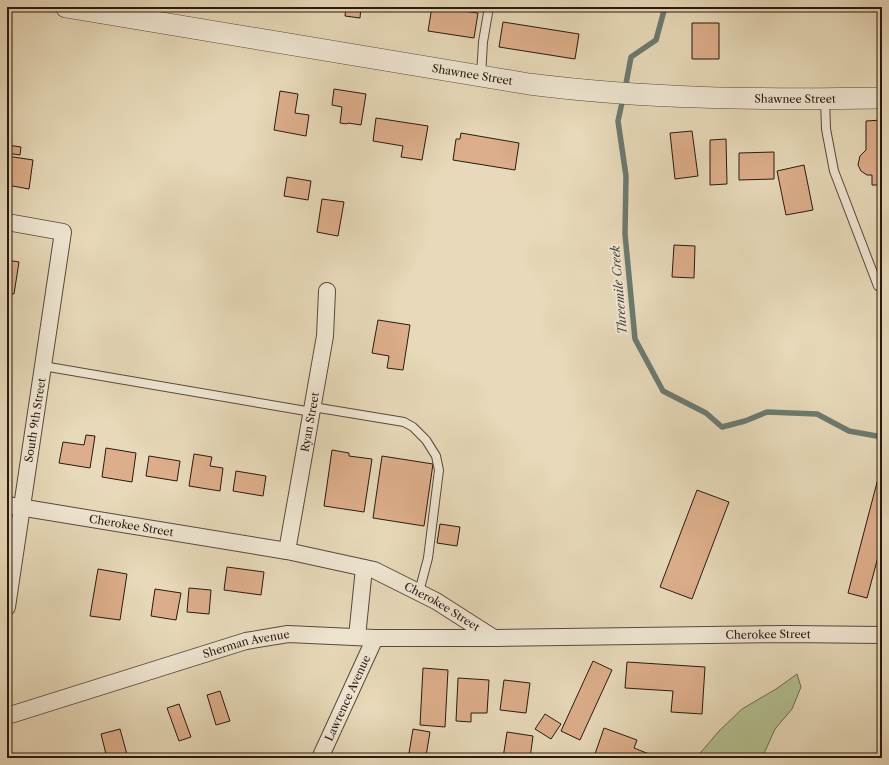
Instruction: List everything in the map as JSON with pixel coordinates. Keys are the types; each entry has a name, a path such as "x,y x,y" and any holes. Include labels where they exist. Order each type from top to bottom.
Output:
{"street":[{"name":"Shawnee Street","path":"66,7 100,10 481,76 569,89 689,98 882,98"},
{"name":"South 9th Street","path":"7,222 63,232 43,366 14,506 7,607"},
{"name":"Ryan Street","path":"287,552 325,336 327,291"},
{"name":"Cherokee Street","path":"14,506 287,552 374,570 436,600 494,638 788,634 882,635"},
{"path":"357,637 364,568"},
{"name":"Sherman Avenue","path":"7,716 246,640 288,634 375,638 494,638"},
{"name":"Lawrence Avenue","path":"320,758 375,638"}],"lane":[{"path":"481,76 483,42 489,7"},
{"path":"825,99 826,129 834,171 878,286 882,288"},
{"path":"43,366 404,422 426,440 436,456 439,470 428,558 419,592"}],"green space":[{"path":"797,674 801,687 792,709 775,729 762,758 696,758 719,731 742,709 776,689"}],"building":[{"path":"308,7 333,7 333,11"},
{"path":"346,7 361,7 360,18 345,16"},
{"path":"432,7 478,13 474,38 428,31"},
{"path":"503,22 579,34 575,59 499,47"},
{"path":"692,23 719,23 719,59 692,59"},
{"path":"334,89 366,94 361,125 340,123 342,107 332,105"},
{"path":"280,91 298,94 295,113 309,115 306,136 274,130"},
{"path":"376,118 428,126 422,160 401,157 403,146 373,141"},
{"path":"882,120 882,206 878,206 878,185 872,185 872,175 867,175 861,171 858,165 860,156 866,150 866,121"},
{"path":"692,131 698,176 675,179 670,133"},
{"path":"461,133 519,143 515,170 453,160 456,139 460,139"},
{"path":"726,139 727,184 710,185 710,140"},
{"path":"7,145 21,147 20,155 7,153"},
{"path":"774,152 774,179 739,180 739,153"},
{"path":"7,156 33,160 29,189 7,185"},
{"path":"804,165 813,210 786,215 777,171"},
{"path":"287,177 311,181 308,200 284,196"},
{"path":"322,199 344,202 338,236 317,232"},
{"path":"674,245 695,246 694,278 672,277"},
{"path":"7,260 19,262 14,294 7,293"},
{"path":"378,320 410,325 403,370 387,368 389,356 372,353"},
{"path":"86,435 95,436 90,468 59,463 63,442 84,445"},
{"path":"106,448 136,453 132,482 102,477"},
{"path":"332,450 349,453 349,456 372,459 364,512 324,506"},
{"path":"194,454 212,457 210,466 223,468 220,491 189,486"},
{"path":"149,456 180,461 177,481 146,476"},
{"path":"382,456 433,464 424,526 373,518"},
{"path":"236,471 266,476 263,496 233,491"},
{"path":"880,471 882,471 882,542 867,598 848,593"},
{"path":"697,490 729,502 692,599 660,587"},
{"path":"440,524 460,527 457,546 437,543"},
{"path":"227,567 264,572 261,595 224,590"},
{"path":"98,569 127,574 120,620 90,616"},
{"path":"189,588 211,590 209,614 187,612"},
{"path":"155,589 181,593 176,620 151,616"},
{"path":"593,661 612,670 580,740 561,731"},
{"path":"627,662 705,667 702,714 671,712 673,691 625,688"},
{"path":"423,668 448,670 445,727 420,725"},
{"path":"458,678 489,680 487,713 471,713 471,722 456,721"},
{"path":"504,680 530,683 526,713 500,710"},
{"path":"220,691 230,721 216,725 207,695"},
{"path":"179,704 191,737 179,741 167,708"},
{"path":"545,714 561,724 551,739 535,729"},
{"path":"604,728 637,740 634,748 649,754 648,758 607,758 595,754"},
{"path":"120,729 128,758 107,758 101,734"},
{"path":"413,729 430,732 426,756 409,753"},
{"path":"507,732 533,736 530,758 503,758"}],"waterway":[{"name":"Threemile Creek","path":"625,89 631,57 656,40 665,7"},
{"name":"Threemile Creek","path":"623,98 618,121 626,176 625,234 635,339 663,391 706,413 722,427 745,421 767,412 817,414 849,431 882,437"}]}
